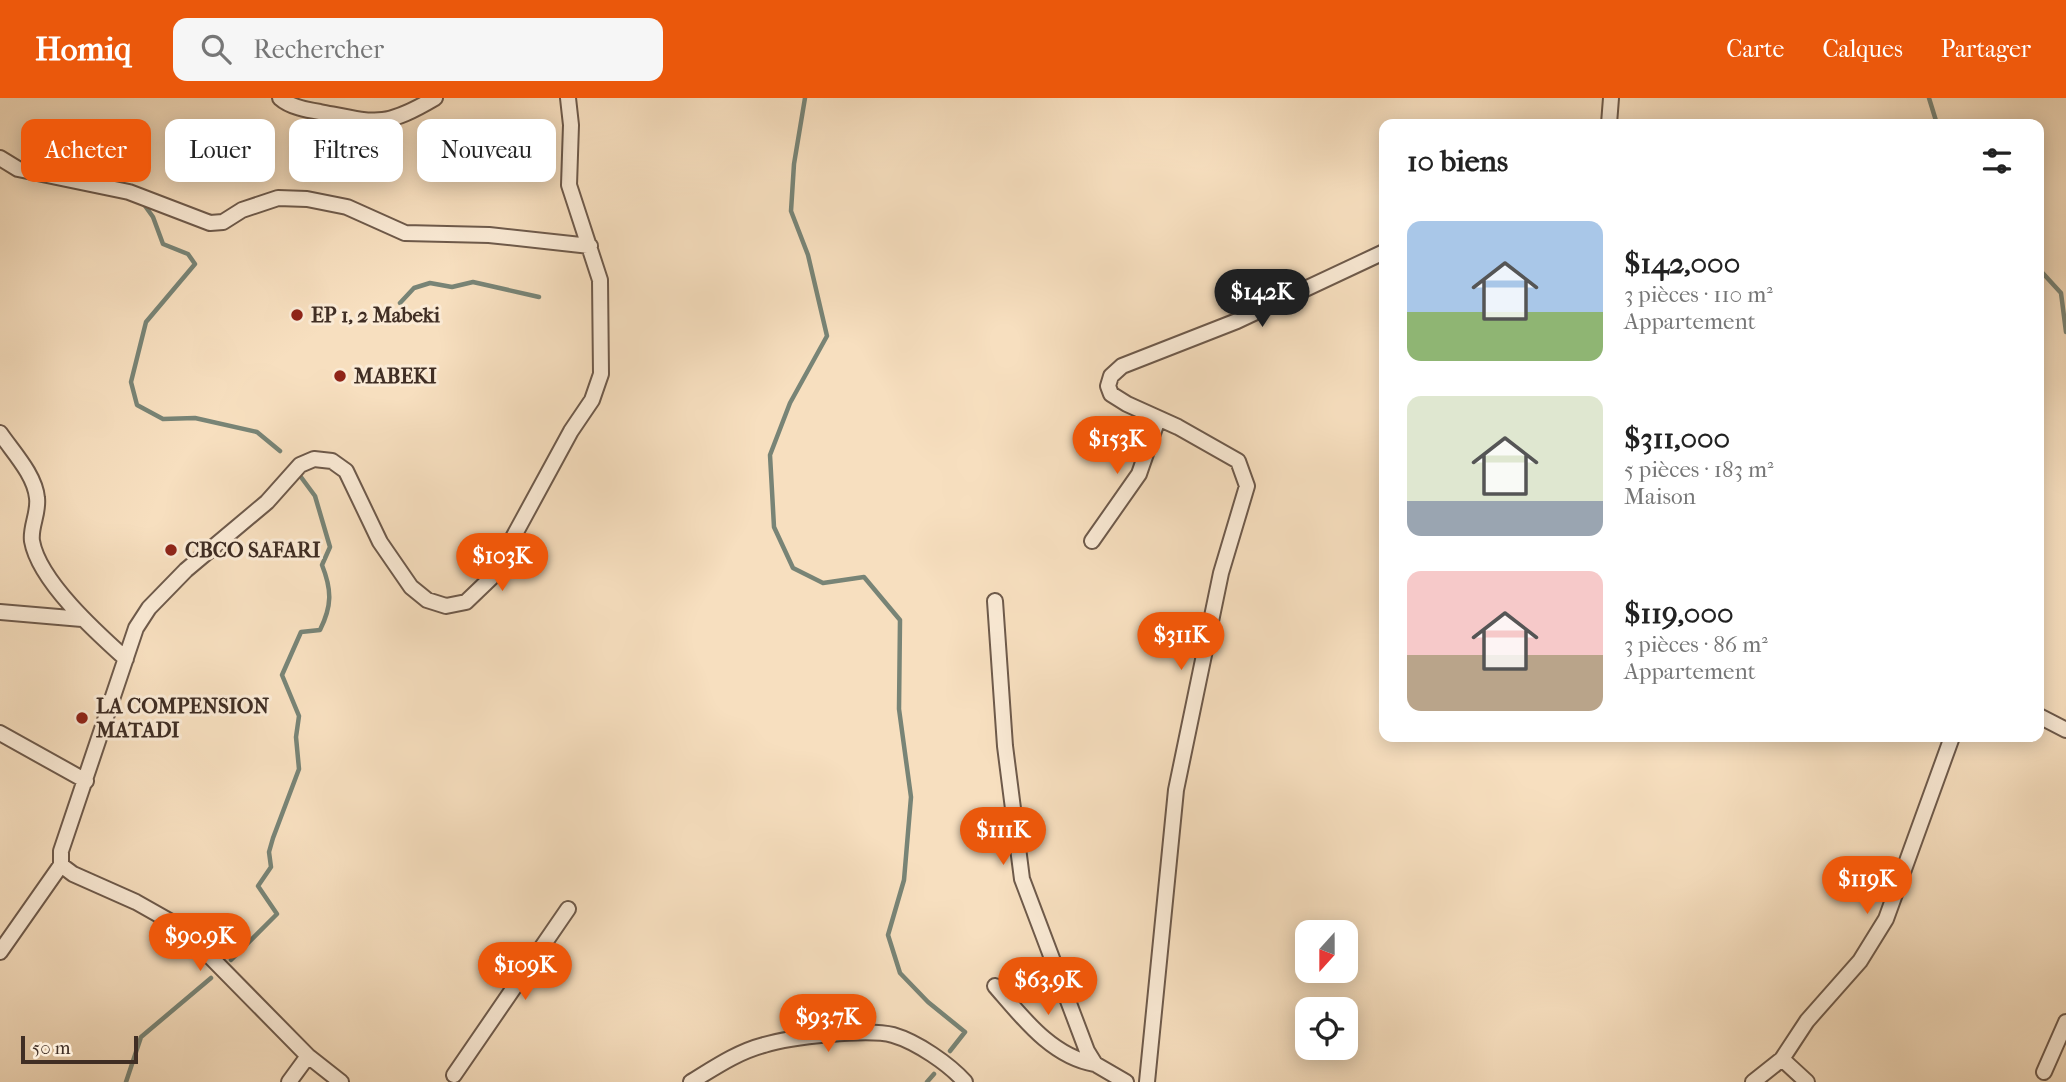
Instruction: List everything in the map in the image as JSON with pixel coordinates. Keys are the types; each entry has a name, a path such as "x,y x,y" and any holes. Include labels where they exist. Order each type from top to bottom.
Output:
{"street":[{"path":"279,98 303,109 367,122 403,116 435,98"},
{"path":"0,952 61,865 61,851 136,628 161,594 267,502 300,465 314,459 332,461 346,471 380,542 411,587 427,600 446,606 466,602 491,578 571,431 592,400 601,374 600,281 569,185 571,125 568,98"},
{"path":"1609,119 1611,98"},
{"path":"0,158 18,169 129,192 210,223 223,222 242,210 278,198 307,199 347,207 405,233 489,235 590,246"},
{"path":"1147,1082 1176,790 1221,573 1247,486 1238,461 1111,394 1108,386 1111,376 1122,366 1237,321 1379,254"},
{"path":"1092,541 1139,474 1158,419"},
{"path":"0,433 33,482 37,499 33,543 39,558 82,620 126,659"},
{"path":"995,601 1005,746 1022,879 1095,1064"},
{"path":"0,612 82,620"},
{"path":"2044,719 2066,730"},
{"path":"0,733 86,781"},
{"path":"1753,1082 1782,1059 1807,1021 1860,961 1886,919 1951,742"},
{"path":"61,865 73,874 136,902 182,928 308,1056 341,1082"},
{"path":"468,1082 451,1079 568,909"},
{"path":"995,986 1028,1024 1055,1045 1082,1062 1095,1064 1126,1082"},
{"path":"2044,1072 2066,1021"},
{"path":"691,1082 727,1060 764,1044 874,1032 895,1035 956,1071 965,1082"},
{"path":"289,1082 308,1056"},
{"path":"1782,1059 1807,1082"}],"waterway":[{"path":"805,98 794,164 791,211 808,255 827,336 790,403 770,455 774,527 793,568 823,583 864,577 900,620 899,709 911,797 904,880 888,935 900,973 928,1002 965,1032 950,1051"},
{"path":"1929,98 1935,119"},
{"path":"143,203 153,217 163,244 188,254 195,264 146,322 131,382 137,405 163,419 195,418 257,432 280,451"},
{"path":"2044,274 2061,293 2066,332"},
{"path":"400,303 414,288 430,283 452,287 473,282 539,297"},
{"path":"231,960 277,914 258,886 271,867 269,852 299,769 296,737 299,716 282,675 301,632 320,630 329,605 328,582 322,565 330,547 315,496 298,473"},
{"path":"126,1082 141,1037 211,978"},
{"path":"927,1082 934,1074"}],"place":[{"name":"EP 1, 2 Mabeki","path":"297,315"},
{"name":"MABEKI","path":"340,376"},
{"name":"CBCO SAFARI","path":"171,550"},
{"name":"LA COMPENSION MATADI","path":"82,718"}]}
